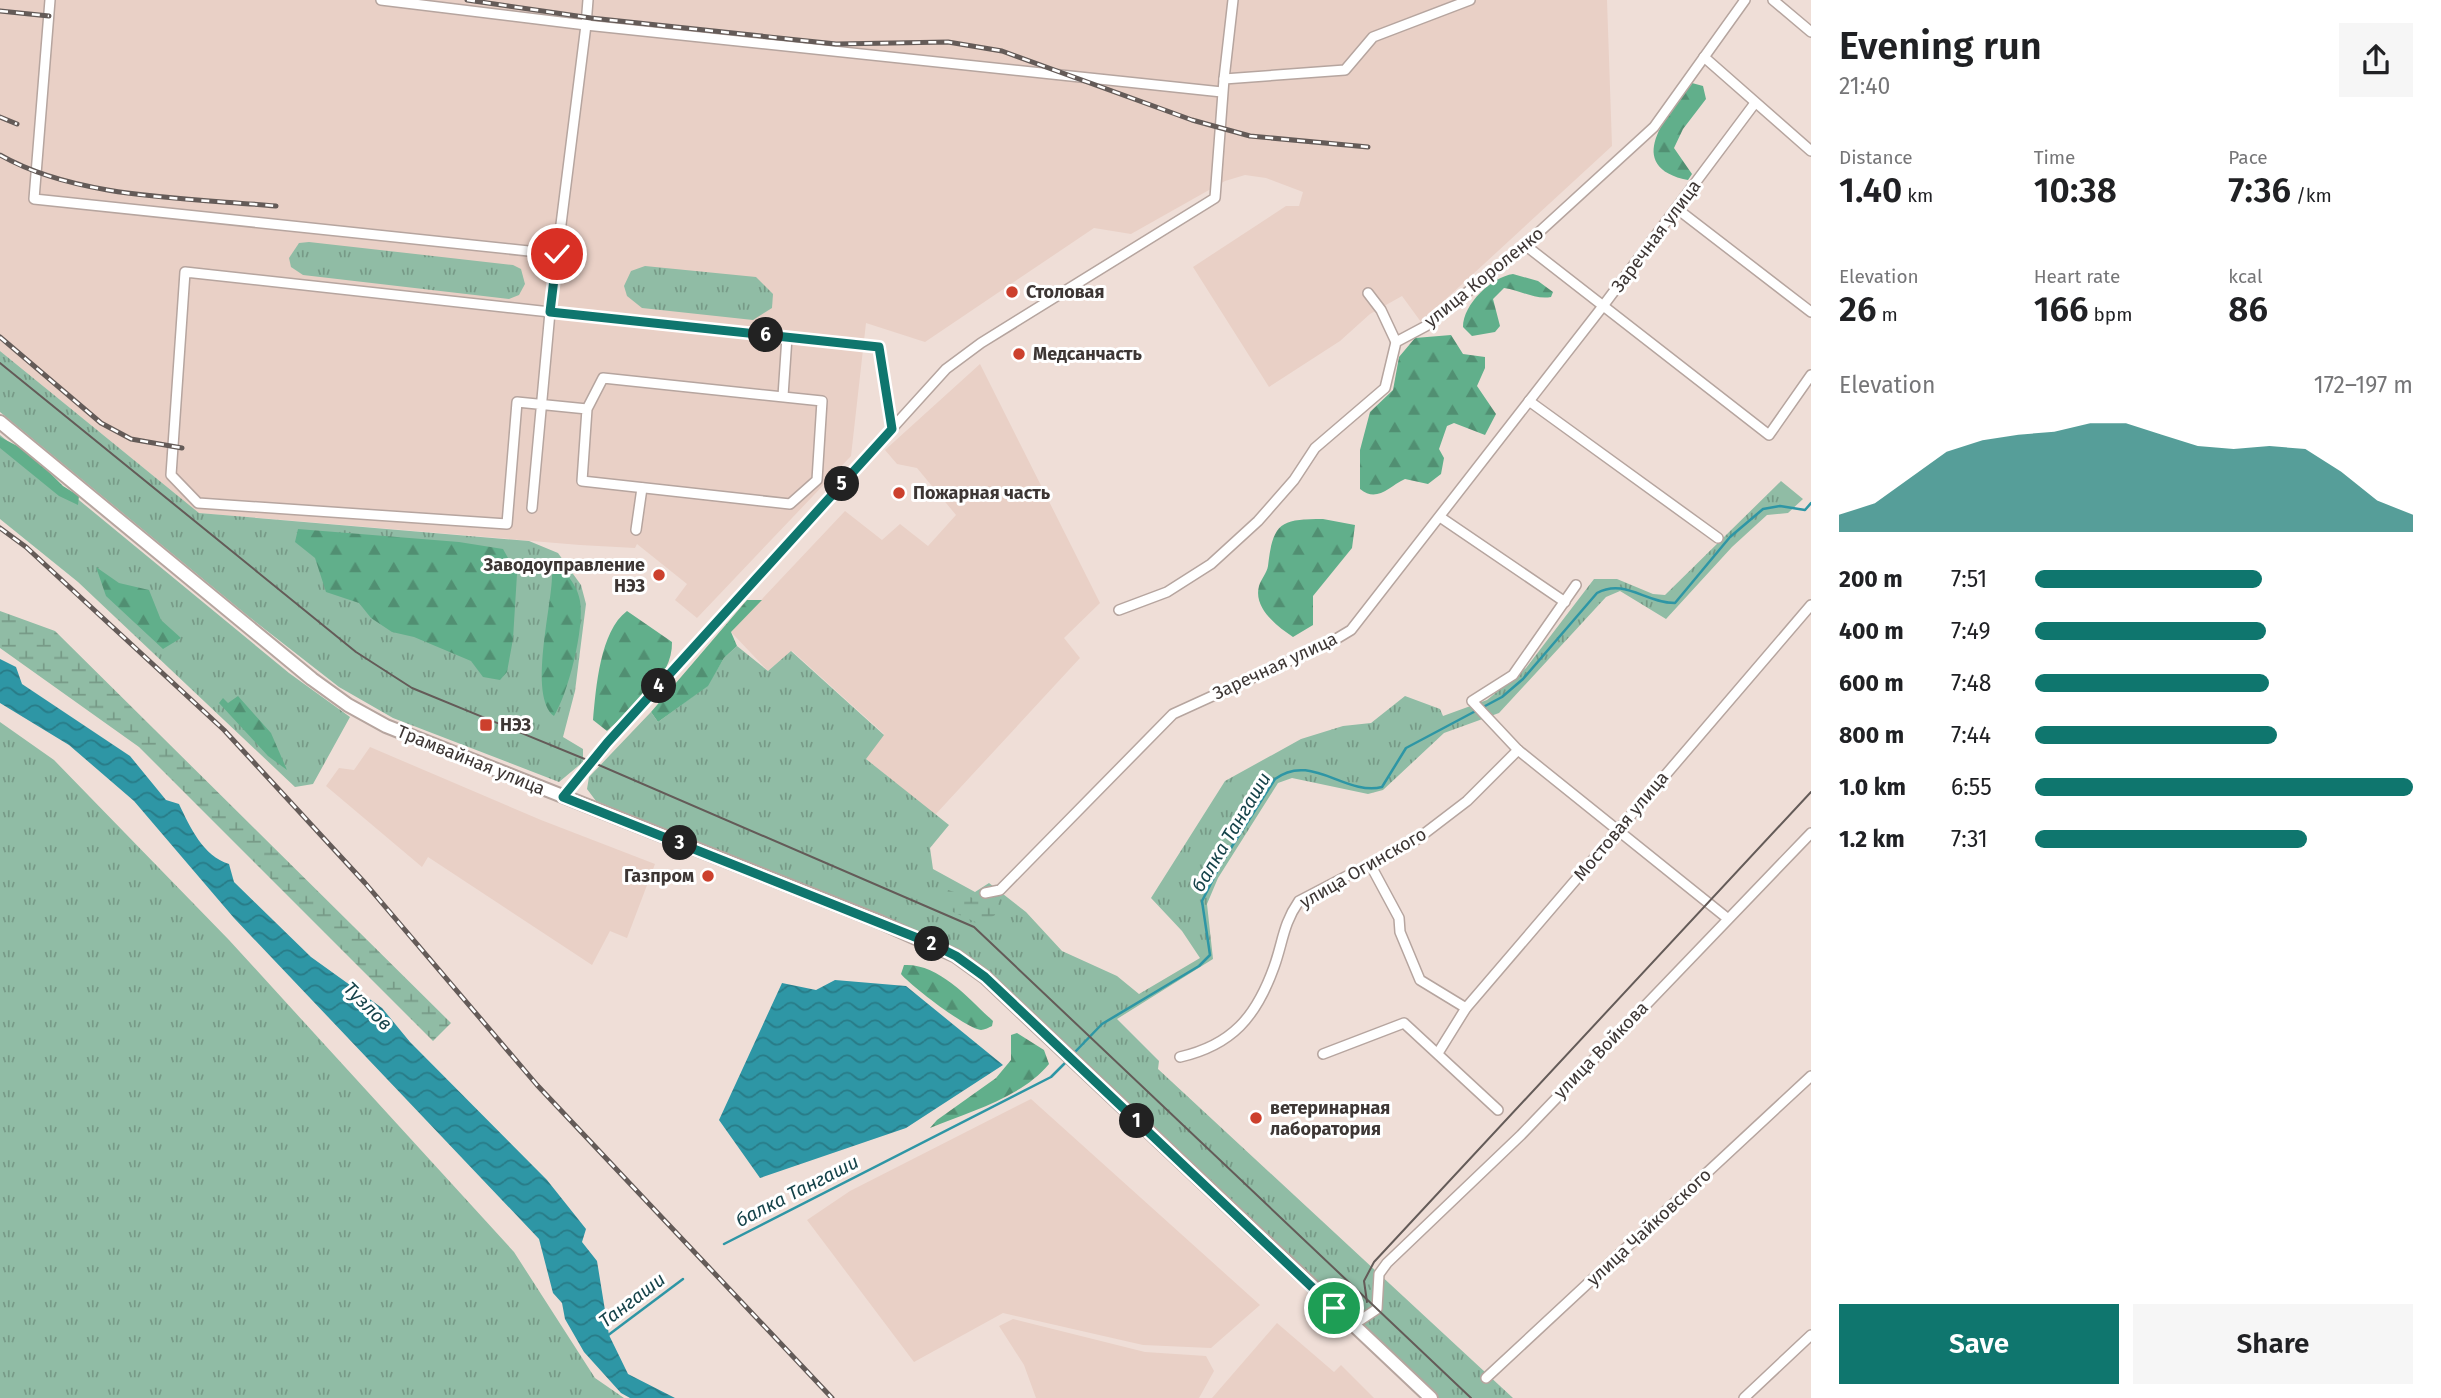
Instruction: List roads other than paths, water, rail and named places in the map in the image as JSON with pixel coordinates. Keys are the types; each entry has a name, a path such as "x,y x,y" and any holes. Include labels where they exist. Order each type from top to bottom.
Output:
{"main road":[{"name":"Трамвайная улица","path":"0,422 312,679 348,705 386,726 880,922 956,956 985,977 1431,1398"}],"street":[{"path":"50,0 34,199 557,254"},
{"path":"381,0 586,25 1222,92"},
{"path":"532,508 550,312 588,0"},
{"path":"563,797 607,743 946,369 981,343 1215,198 1222,92 1233,0"},
{"path":"1224,79 1345,70 1373,37 1470,0"},
{"name":"улица Короленко","path":"1396,342 1426,327 1525,245 1654,127 1745,0"},
{"path":"1773,0 1811,32"},
{"path":"1704,57 1811,151"},
{"name":"Заречная улица","path":"985,893 1000,890 1173,714 1331,642 1351,630 1603,306 1755,103"},
{"path":"1676,208 1811,312"},
{"path":"1525,245 1769,435 1811,375"},
{"path":"587,409 517,402 508,524 198,503 171,475 185,272 879,347 892,429"},
{"path":"1119,610 1167,592 1211,564 1258,521 1294,480 1315,448 1385,388 1396,342 1381,310 1368,293"},
{"path":"783,396 787,337"},
{"path":"603,378 783,396 822,401 817,480 790,504 582,481 587,409 603,378"},
{"path":"1529,401 1718,538"},
{"path":"636,530 642,488"},
{"path":"1440,517 1565,602"},
{"path":"1576,585 1513,674 1472,701 1518,750 1727,918"},
{"name":"Мостовая улица","path":"1438,1053 1466,1008 1811,604"},
{"name":"улица Огинского","path":"1180,1058 1206,1051 1234,1033 1252,1013 1274,967 1287,919 1299,901 1371,866 1416,840 1457,809 1518,750"},
{"name":"улица Войкова","path":"1353,1325 1377,1309 1378,1274 1387,1263 1521,1135 1811,833"},
{"path":"1371,866 1399,918 1400,932 1420,980 1466,1008"},
{"path":"1323,1054 1404,1023 1498,1110"},
{"name":"улица Чайковского","path":"1486,1378 1811,1076"},
{"path":"1744,1398 1811,1335"}],"water":[{"name":"Тузлов","path":"0,659 16,667 22,684 130,756 166,800 179,804 205,848 229,864 234,882 311,957 382,1008 410,1042 547,1180 586,1229 582,1242 597,1261 609,1335 628,1374 675,1398 630,1398 621,1393 584,1352 565,1319 562,1303 553,1293 539,1239 234,918 134,801 69,745 0,703"},
{"path":"835,980 906,986 1003,1065 906,1128 760,1178 719,1120 782,983 816,990"}],"waterway":[{"name":"балка Тангаши","path":"1074,1053 1102,1024 1199,966 1210,955 1202,901 1222,862 1275,779 1288,772 1302,770 1355,786 1382,787 1406,748 1502,697 1523,679 1597,593 1617,588 1675,603 1730,537 1763,509 1780,506 1805,510 1811,503"},
{"name":"балка Тангаши","path":"724,1244 1051,1077 1067,1061"},
{"name":"Тангаши","path":"607,1336 683,1279"}],"tram line":[{"path":"0,363 356,652 412,688 592,762 974,927 1471,1398"},
{"path":"1367,1302 1364,1281 1374,1262 1811,792"}],"railway":[{"path":"467,0 591,18 836,44 948,42 1002,51 1192,120 1250,136 1368,147"},
{"path":"0,11 49,16"},
{"path":"0,117 17,124"},
{"path":"0,155 30,169 98,188 171,198 276,206"},
{"path":"0,337 101,423 131,439 182,448"},
{"path":"0,528 26,547 224,730 365,883 537,1085 832,1398"}],"place":[{"name":"Столовая","path":"1012,292"},
{"name":"Медсанчасть","path":"1019,354"},
{"name":"Пожарная часть","path":"899,493"},
{"name":"Заводоуправление НЭЗ","path":"659,575"},
{"name":"НЭЗ","path":"486,725"},
{"name":"Газпром","path":"708,876"},
{"name":"ветеринарная лаборатория","path":"1256,1118"}]}
